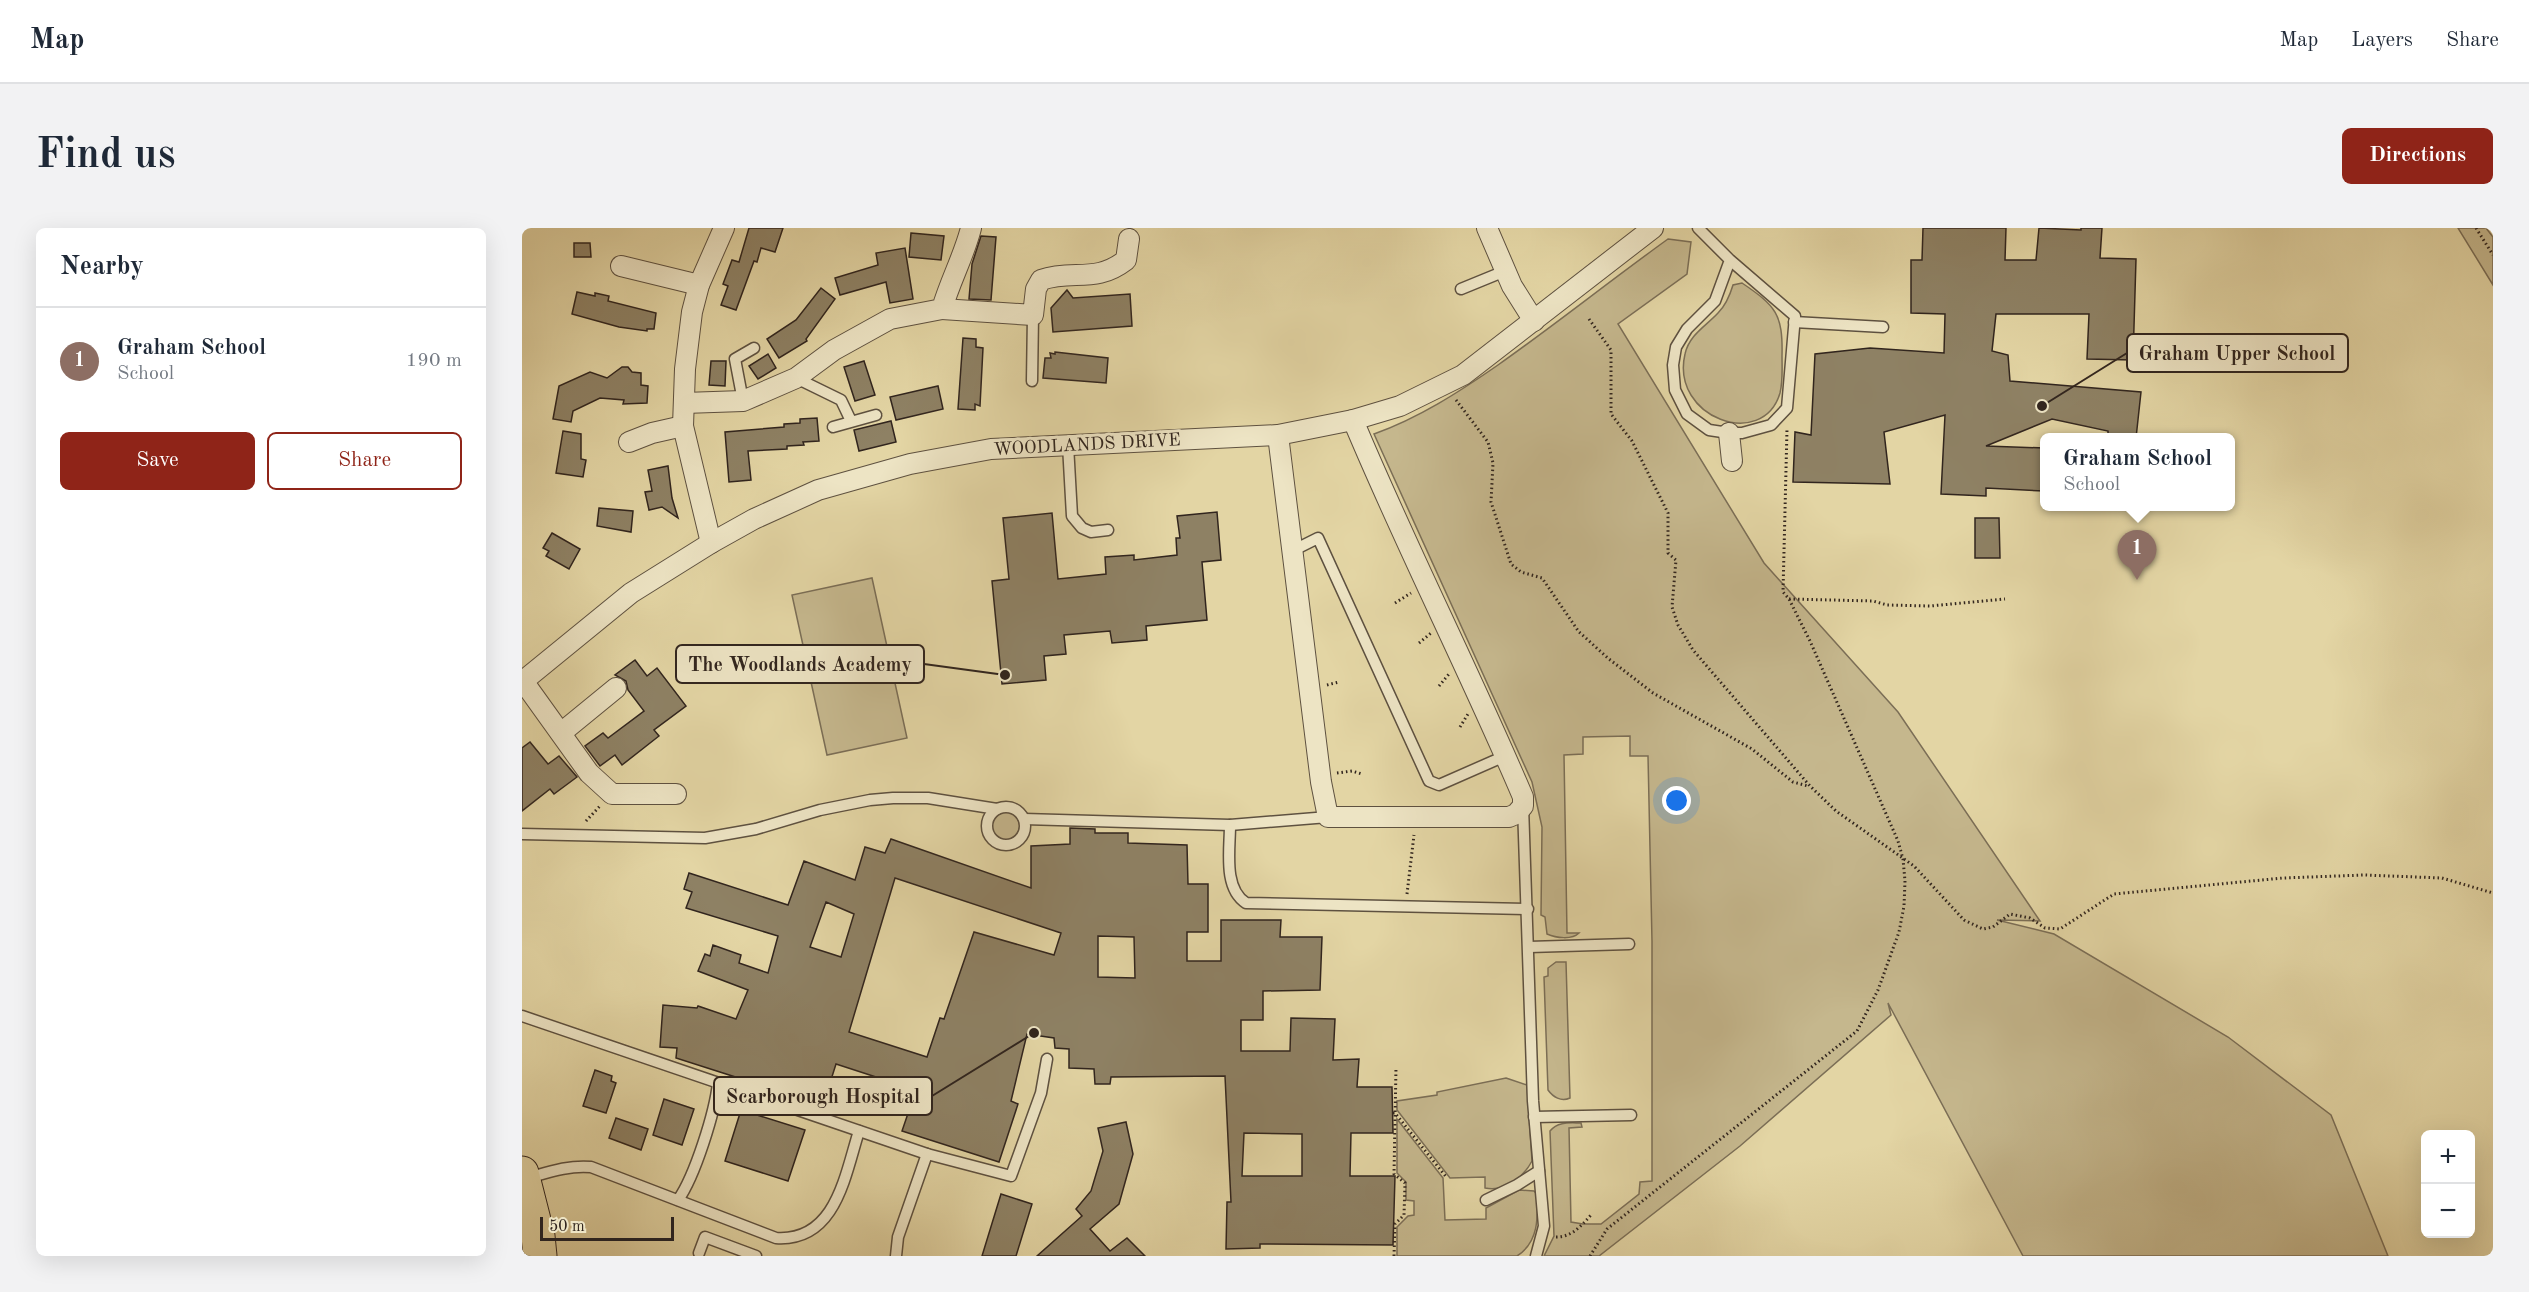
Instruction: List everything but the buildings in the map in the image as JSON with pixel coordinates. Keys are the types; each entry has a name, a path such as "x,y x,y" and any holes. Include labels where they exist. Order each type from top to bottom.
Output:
{"highway":[{"path":"523,1178 538,1236 540,1256"}],"street":[{"path":"711,543 683,426 685,369 692,312 699,285 724,228"},
{"path":"942,309 965,253 972,228"},
{"path":"1487,228 1505,270 1534,321"},
{"name":"WOODLANDS DRIVE","path":"523,681 631,593 754,519 818,490 910,464 991,449 1278,435 1353,420 1400,406 1462,375 1653,228"},
{"path":"684,403 742,400 796,378 834,350 890,319 942,309 1032,315 1036,289 1041,280 1056,275 1096,275 1114,270 1126,260 1129,239"},
{"path":"621,266 699,285"},
{"path":"1278,435 1321,782 1328,817 1509,817 1516,814 1523,806 1522,797 1388,504 1353,420"},
{"path":"629,442 652,433 683,426"},
{"path":"1729,433 1732,461"},
{"path":"523,681 589,773 612,794 676,794"},
{"path":"561,733 616,688"}],"lane":[{"path":"1698,228 1730,260 1795,316 1787,408 1771,425 1742,433 1709,430 1687,414 1675,390 1673,366 1676,347 1687,329 1715,302 1730,260"},
{"path":"1461,289 1505,270"},
{"path":"1032,315 1032,381"},
{"path":"1794,322 1883,327"},
{"path":"742,400 735,359 754,348"},
{"path":"796,378 841,400 851,421"},
{"path":"833,427 876,415"},
{"path":"1068,445 1072,516 1082,528 1092,532 1108,530"},
{"path":"1292,551 1318,538 1429,781 1439,785 1505,756"},
{"path":"522,834 705,838 756,829 820,810 882,799 928,798 1015,809 1023,819 1023,835 1017,842 999,845 988,835 986,825 988,819 997,808"},
{"path":"1523,806 1534,1117 1544,1226 1536,1256"},
{"path":"1023,819 1230,825 1328,817"},
{"path":"1230,825 1231,878 1236,895 1246,903 1528,909"},
{"path":"1528,947 1629,944"},
{"path":"522,1016 927,1154 1011,1176 1041,1093 1047,1059"},
{"path":"678,1200 684,1191 701,1146 717,1094 718,1083"},
{"path":"1534,1117 1631,1115"},
{"path":"523,1178 564,1168 591,1167 776,1238 792,1239 809,1233 822,1223 832,1208 859,1131"},
{"path":"896,1256 898,1237 927,1154"},
{"path":"1486,1200 1539,1171"},
{"path":"699,1253 705,1237 756,1256"}],"path":[{"path":"2476,228 2493,255"},
{"path":"1589,319 1611,350 1611,414 1632,441 1668,513 1668,553 1676,560 1672,607 1678,625 1693,650 1810,786 1836,811 1914,866 1964,920 1983,929 1992,927 2010,914 2030,918 2045,928 2060,929 2114,894 2283,878 2364,875 2442,878 2493,892"},
{"path":"1456,400 1488,442 1493,463 1491,502 1511,564 1521,572 1542,578 1579,632 1653,693 1752,749 1793,782 1810,786"},
{"path":"1590,1256 1607,1229 1857,1031 1878,990 1899,932 1904,906 1905,880 1898,841 1815,651 1789,599 1783,592 1787,408"},
{"path":"1789,599 1873,601 1887,605 1930,606 2005,598"},
{"path":"584,835 585,822 612,794"},
{"path":"1406,906 1416,818"},
{"path":"1394,1256 1395,1224 1404,1215 1405,1183 1394,1174 1396,1067"},
{"path":"1394,1113 1447,1178"},
{"path":"1542,1236 1565,1237 1574,1233 1592,1215"}],"shaded area":[{"path":"2458,228 2486,228 2493,237 2493,285"},
{"path":"1668,239 1691,242 1687,274 1618,324 1764,563 1898,712 2040,921 1997,920 2054,934 2228,1037 2331,1115 2388,1256 2023,1256 1888,1003 1891,1015 1740,1146 1599,1256 1544,1256 1554,1236 1550,1131 1553,1128 1568,1123 1581,1123 1582,1127 1569,1128 1571,1222 1601,1224 1639,1194 1640,1182 1652,1181 1652,941 1648,756 1630,756 1630,736 1583,737 1583,754 1564,755 1567,933 1579,933 1564,938 1547,934 1545,917 1541,915 1542,827 1532,782 1374,434 1423,412 1468,385"},
{"path":"1742,283 1770,305 1779,321 1782,342 1782,384 1780,393 1770,411 1756,420 1739,423 1720,419 1704,410 1691,395 1684,376 1685,354 1690,341 1723,307 1733,285"},
{"path":"872,578 907,738 827,755 792,595"},
{"path":"1005,810 1015,815 1020,825 1015,835 1005,840 995,835 990,825 995,815"},
{"path":"1556,962 1566,962 1570,1098 1563,1099 1555,1097 1548,1090 1544,977 1548,976 1548,968"},
{"path":"1506,1078 1527,1085 1532,1161 1524,1173 1513,1182 1500,1188 1485,1188 1485,1177 1450,1178 1397,1110 1397,1101 1437,1095 1437,1092"},
{"path":"1397,1119 1443,1178 1445,1220 1486,1219 1486,1208 1519,1190 1534,1191 1537,1194 1536,1228 1530,1244 1517,1256 1397,1256 1397,1227 1408,1216 1414,1215 1414,1201 1406,1200 1406,1182 1397,1173"}],"place":[{"name":"Graham Upper School","path":"2042,406"},
{"name":"Graham School","path":"2137,580"},
{"name":"The Woodlands Academy","path":"1005,675"},
{"name":"Scarborough Hospital","path":"1034,1033"}]}
